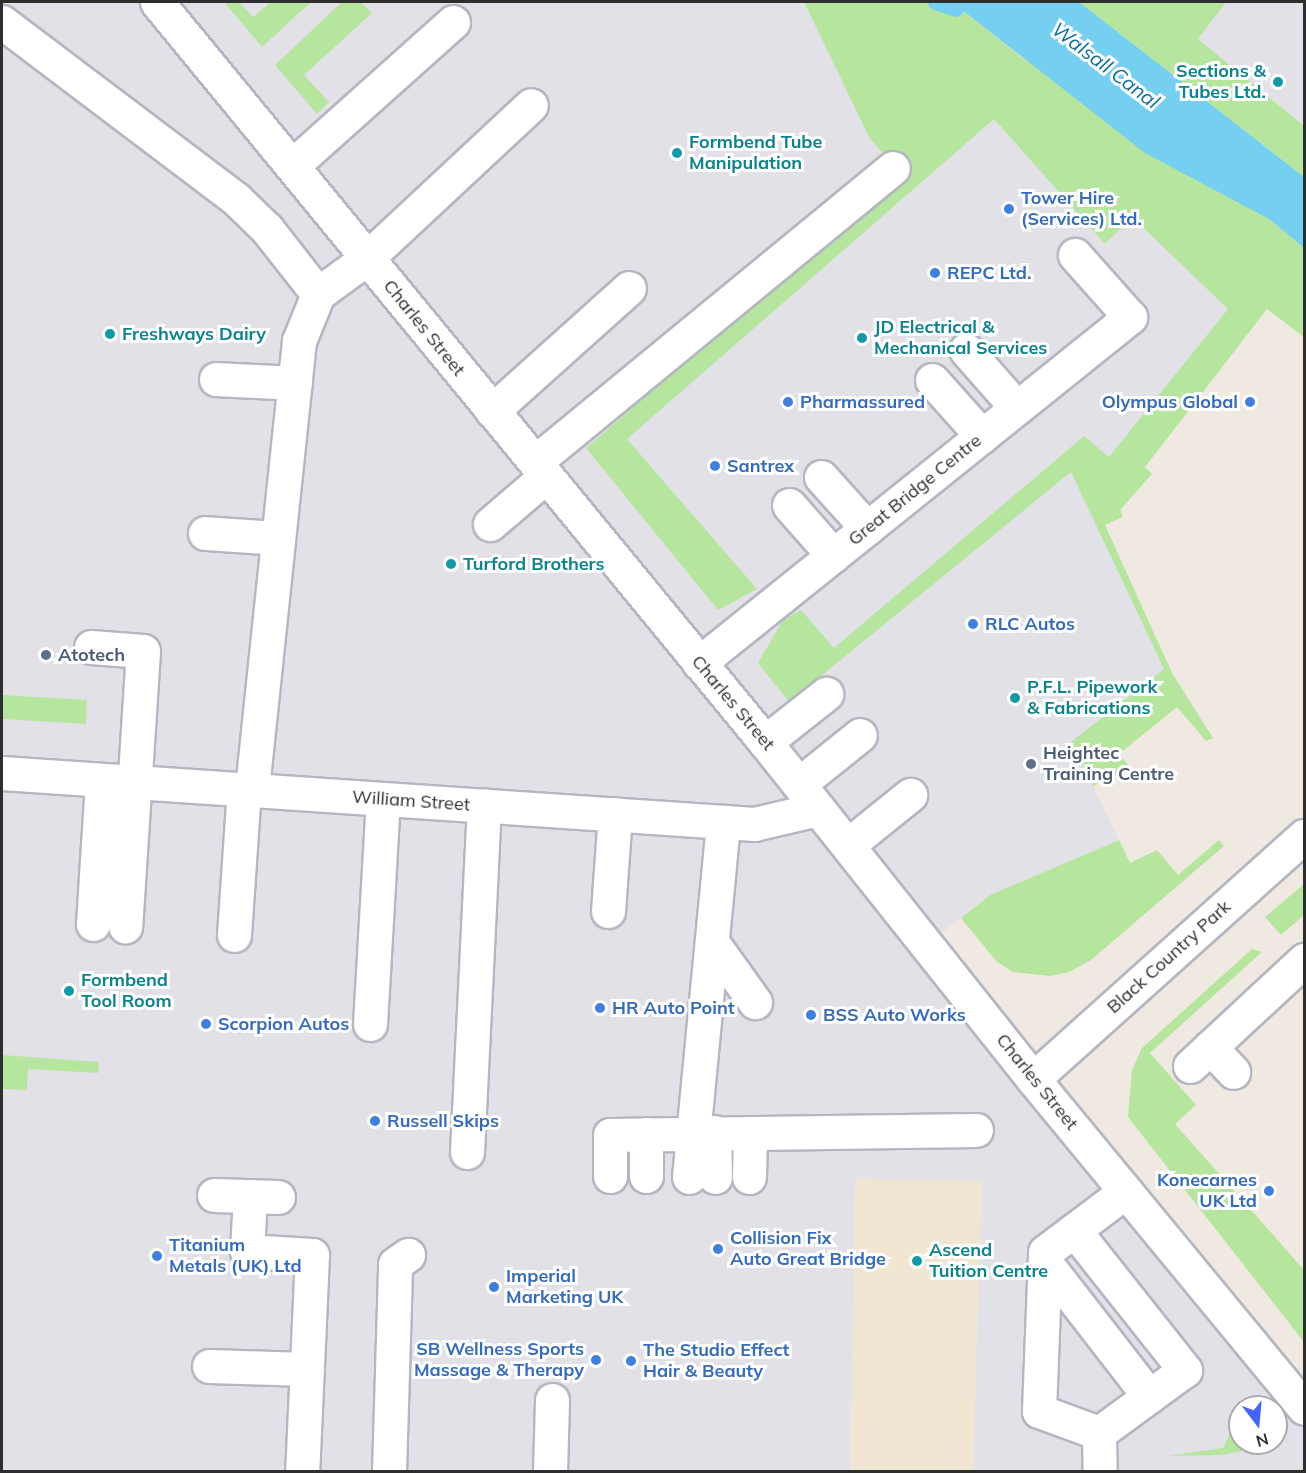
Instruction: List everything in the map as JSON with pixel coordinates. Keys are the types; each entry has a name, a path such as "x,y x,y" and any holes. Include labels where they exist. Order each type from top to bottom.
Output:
{"street":[{"path":"12,2 2,20 236,199 267,229 318,294"},
{"name":"Charles Street","path":"171,6 292,166 765,742 1034,1079 1305,1408"},
{"path":"292,166 453,22"},
{"path":"234,935 248,790 299,341 318,294 367,258 531,105"},
{"path":"490,524 541,469 893,168"},
{"name":"Great Bridge Centre","path":"699,663 1130,316 1075,255"},
{"path":"492,411 630,288"},
{"path":"966,350 1017,408"},
{"path":"216,379 295,383"},
{"path":"932,380 982,436"},
{"path":"821,477 867,528"},
{"path":"789,505 833,555"},
{"path":"205,533 278,538"},
{"path":"91,647 143,651 134,782 109,925 102,780"},
{"path":"765,742 826,694"},
{"path":"808,796 860,735"},
{"name":"William Street","path":"2,773 754,824 808,796"},
{"path":"848,845 910,795"},
{"path":"370,1024 383,799"},
{"path":"467,1152 483,806"},
{"path":"608,911 615,814"},
{"path":"702,1177 712,942 723,822"},
{"name":"Black Country Park","path":"1034,1079 1305,836"},
{"path":"712,942 755,1002"},
{"path":"1233,1072 1200,1056 1305,960"},
{"path":"610,1176 610,1135 976,1130"},
{"path":"749,1177 750,1132"},
{"path":"646,1134 646,1176"},
{"path":"1099,1433 1040,1412 1045,1252 1126,1191"},
{"path":"213,1195 264,1196 247,1251 312,1255 302,1472"},
{"path":"1074,1230 1185,1370 1099,1433"},
{"path":"388,1472 395,1264 408,1256"},
{"path":"1045,1262 1149,1396"},
{"path":"209,1366 307,1369"},
{"path":"550,1472 552,1400"},
{"path":"1099,1433 1100,1472"}],"shaded area":[{"path":"2,2 1304,2 1304,230 1106,477 1123,517 1098,528 1165,669 1072,742 1119,840 990,895 927,944 1304,1408 1304,1471 2,1472"},
{"path":"855,1179 982,1181 973,1471 850,1471"}],"green space":[{"path":"224,2 239,2 253,17 271,2 311,2 262,47"},
{"path":"342,2 361,2 372,13 304,75 329,102 317,114 275,65"},
{"path":"804,2 952,2 1021,57 1269,219 1304,248 1304,337 1267,309 1145,467 1152,474 1120,510 1123,517 1105,525 1172,673 1213,738 1206,741 1177,707 1119,754 1130,767 1093,786 1071,742 1164,669 1071,472 789,702 758,663 783,620 801,610 834,648 1084,436 1109,457 1228,309 1132,217 1105,244 994,119 627,439 757,589 718,610 586,448 904,175 870,139"},
{"path":"1079,2 1226,2 1198,39 1304,126 1304,177"},
{"path":"2,695 87,700 86,724 2,719"},
{"path":"1119,840 1130,863 1157,850 1178,875 1219,840 1224,846 1091,960 1069,972 1050,976 1013,972 997,962 961,918 990,895"},
{"path":"1304,884 1304,915 1281,935 1265,917"},
{"path":"1252,949 1262,952 1150,1053 1196,1105 1175,1124 1304,1270 1304,1342 1128,1117 1132,1070 1142,1048"},
{"path":"2,1055 99,1062 98,1073 28,1069 27,1090 2,1089"},
{"path":"1228,1437 1228,1454 1169,1456 1223,1448"}],"water":[{"name":"Walsall Canal","path":"952,2 1079,2 1304,177 1304,248 1269,219 1145,153"}],"waterway":[{"path":"935,2 956,9"}],"place":[{"name":"Sections & Tubes Ltd.","path":"1278,82"},
{"name":"Formbend Tube Manipulation","path":"677,153"},
{"name":"Tower Hire (Services) Ltd.","path":"1009,209"},
{"name":"REPC Ltd.","path":"935,273"},
{"name":"Freshways Dairy","path":"110,334"},
{"name":"JD Electrical & Mechanical Services","path":"862,338"},
{"name":"Pharmassured","path":"788,402"},
{"name":"Olympus Global","path":"1250,402"},
{"name":"Santrex","path":"715,466"},
{"name":"Turford Brothers","path":"451,564"},
{"name":"RLC Autos","path":"973,624"},
{"name":"Atotech","path":"46,655"},
{"name":"P.F.L. Pipework & Fabrications","path":"1015,698"},
{"name":"Heightec Training Centre","path":"1031,764"},
{"name":"Formbend Tool Room","path":"69,991"},
{"name":"HR Auto Point","path":"600,1008"},
{"name":"BSS Auto Works","path":"811,1015"},
{"name":"Scorpion Autos","path":"206,1024"},
{"name":"Russell Skips","path":"375,1121"},
{"name":"Konecarnes UK Ltd","path":"1269,1191"},
{"name":"Collision Fix Auto Great Bridge","path":"718,1249"},
{"name":"Titanium Metals (UK) Ltd","path":"157,1256"},
{"name":"Ascend Tuition Centre","path":"917,1261"},
{"name":"Imperial Marketing UK","path":"494,1287"},
{"name":"SB Wellness Sports Massage & Therapy","path":"596,1360"},
{"name":"The Studio Effect Hair & Beauty","path":"631,1361"}]}
